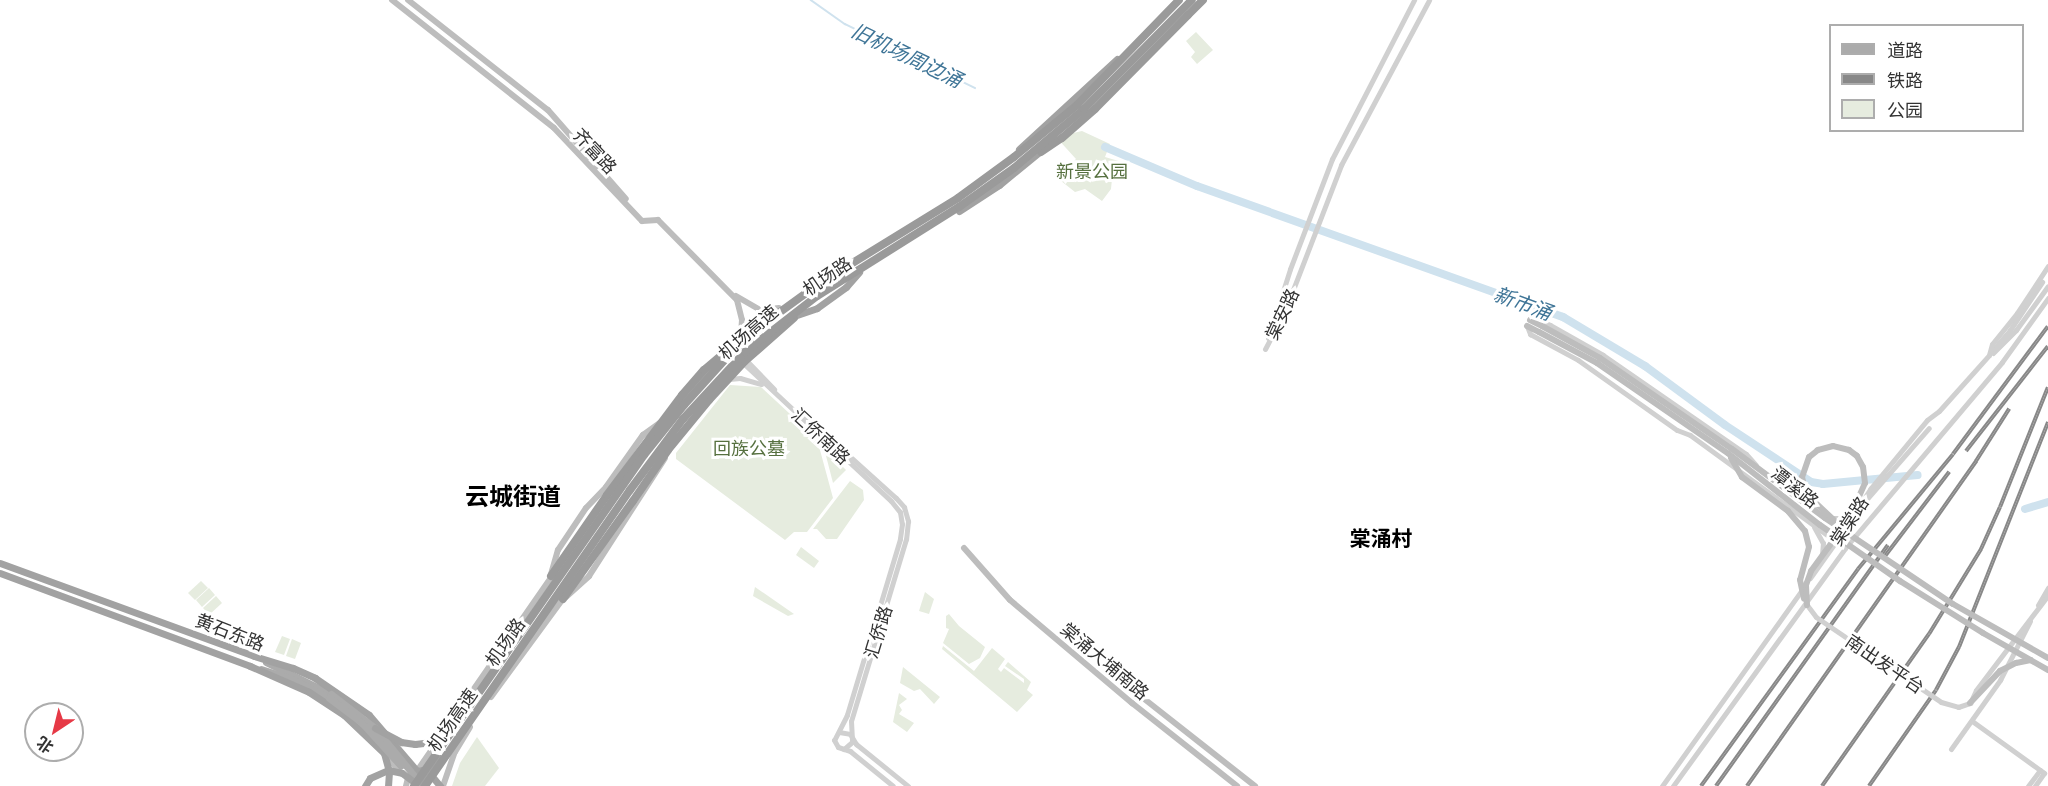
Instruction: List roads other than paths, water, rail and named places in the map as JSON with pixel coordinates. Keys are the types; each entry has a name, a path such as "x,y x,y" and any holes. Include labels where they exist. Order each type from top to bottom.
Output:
{"highway":[{"name":"机场高速","path":"419,784 667,425 729,355 791,303 958,198 1014,157 1077,105 1180,0"},
{"name":"机场路","path":"547,601 568,560 667,421 734,347 779,308 995,168 1180,0"},
{"name":"机场高速","path":"419,784 683,419 746,352 817,296 948,214 1014,168 1084,109 1192,0"},
{"path":"1071,123 1120,69 1192,0"},
{"path":"1014,168 1055,144 1084,119 1202,0"},
{"name":"机场路","path":"419,784 455,729 547,601 576,570 667,442 719,381 742,358 794,316 817,308 846,287 859,272 999,184 1071,123"},
{"path":"563,599 668,450 721,386 817,296"},
{"path":"551,576 584,525 652,432 704,370 740,340 791,303"},
{"name":"黄石东路","path":"0,563 254,656"},
{"name":"黄石东路","path":"0,573 250,666"},
{"path":"254,656 293,668 335,690 369,715 417,771 423,770 430,774 441,786"},
{"name":"机场路","path":"430,786 508,656"},
{"path":"250,666 331,706 384,753 389,772 388,786"},
{"path":"375,728 396,740 415,744 436,741 455,729"},
{"path":"384,753 391,751 393,741"},
{"path":"397,768 406,767 408,760"},
{"path":"365,786 375,774 388,770 402,774 419,784"}],"main road":[{"name":"齐富路","path":"392,0 542,118 642,221 658,220 737,300 742,324 740,338 726,355"},
{"name":"齐富路","path":"408,0 548,110 644,218 658,217 738,298 760,310 779,308"},
{"name":"机场路","path":"1071,123 1115,85 1202,0"},
{"path":"542,118 548,110"},
{"name":"潭溪路","path":"1528,323 1600,358 1953,604 2048,658"},
{"name":"潭溪路","path":"1541,329 1597,363 1729,454 1820,525 1900,581 1983,633 2048,668"},
{"path":"547,601 558,550 586,508 606,488 648,430 667,421"},
{"path":"563,599 584,583 609,548 662,466 667,442"},
{"path":"1807,605 1806,585 1811,571 1849,519 1863,495 1865,483 1863,467 1849,450 1833,446 1818,450 1806,462 1803,483 1806,494 1842,528"},
{"path":"1729,454 1742,477 1788,511 1805,531 1809,547 1800,588 1807,605"},
{"name":"棠涌大埔南路","path":"964,548 1010,600 1132,703 1237,786"},
{"path":"406,786 408,778 417,771 551,576 568,560"},
{"path":"441,786 455,752 470,727 563,599 576,570"},
{"name":"黄石东路","path":"254,656 330,696 375,728 419,784"},
{"path":"1970,703 2008,666 2027,660 2048,668"},
{"name":"黄石东路","path":"250,666 294,680 330,696 372,732 419,784"},
{"name":"棠涌大埔南路","path":"1138,694 1255,786"},
{"path":"454,717 463,727 470,727"},
{"path":"384,753 404,778 406,786"}],"street":[{"name":"棠安路","path":"1414,0 1341,139 1276,308 1265,349 1284,313 1321,216 1359,129 1429,0"},
{"path":"1989,355 2029,303 2048,268"},
{"name":"棠棠路","path":"1662,786 1822,562 1836,542 1842,528 1870,489 1928,420 1939,411 1989,355 1992,344 2048,268"},
{"path":"1989,355 2006,343 2048,286"},
{"name":"棠棠路","path":"1673,786 1845,548 2002,362 2048,298"},
{"path":"1845,548 1721,456 1690,435 1677,430 1595,372 1530,334 1528,323 1536,319 1603,355 1728,441 1855,536"},
{"name":"汇侨南路","path":"734,347 765,385 891,501 900,512 905,527"},
{"name":"汇侨南路","path":"742,358 900,502 906,513 905,527"},
{"path":"719,381 740,378 765,385"},
{"path":"1849,519 1929,428 1939,411"},
{"path":"1721,456 1728,452 1728,441"},
{"path":"1823,514 1833,519 1842,518 1864,499"},
{"path":"1809,521 1823,543 1822,562"},
{"name":"汇侨路","path":"838,732 847,715 905,527"},
{"name":"汇侨路","path":"851,736 851,721 905,527"},
{"path":"1951,749 2000,680 2048,588"},
{"path":"1970,703 1976,690 2048,595"},
{"name":"南出发平台","path":"1807,605 1816,616 1941,702 1958,707 1967,706 1970,703"},
{"path":"1972,721 2042,771"},
{"path":"893,786 844,749 838,747 835,742 838,732 844,731 851,736 856,744 908,786"},
{"path":"844,749 851,745 851,736"},
{"path":"2028,786 2042,771"},
{"path":"2035,786 2042,771"}],"waterway":[{"name":"旧机场周边涌","path":"811,0 845,24 975,88"},
{"name":"新市涌","path":"1105,147 1197,186 1563,317 1645,366 1725,425 1811,482 1823,484 1918,475"},
{"name":"新市涌","path":"2025,509 2048,502"}],"railway":[{"path":"1701,786 1858,569 1953,454 2048,326"},
{"path":"1966,451 2048,346"},
{"path":"1822,786 1929,634 1981,549 2048,387"},
{"path":"1747,786 1976,461 2009,409"},
{"path":"1869,786 1936,690 1959,647 2048,422"},
{"path":"1885,556 1949,472"},
{"path":"1716,786 1888,545"}],"district":[{"name":"云城街道","path":"513,496"},
{"name":"棠涌村","path":"1381,538"}],"park label":[{"name":"新景公园","path":"1092,171"},
{"name":"回族公墓","path":"749,448"}]}
